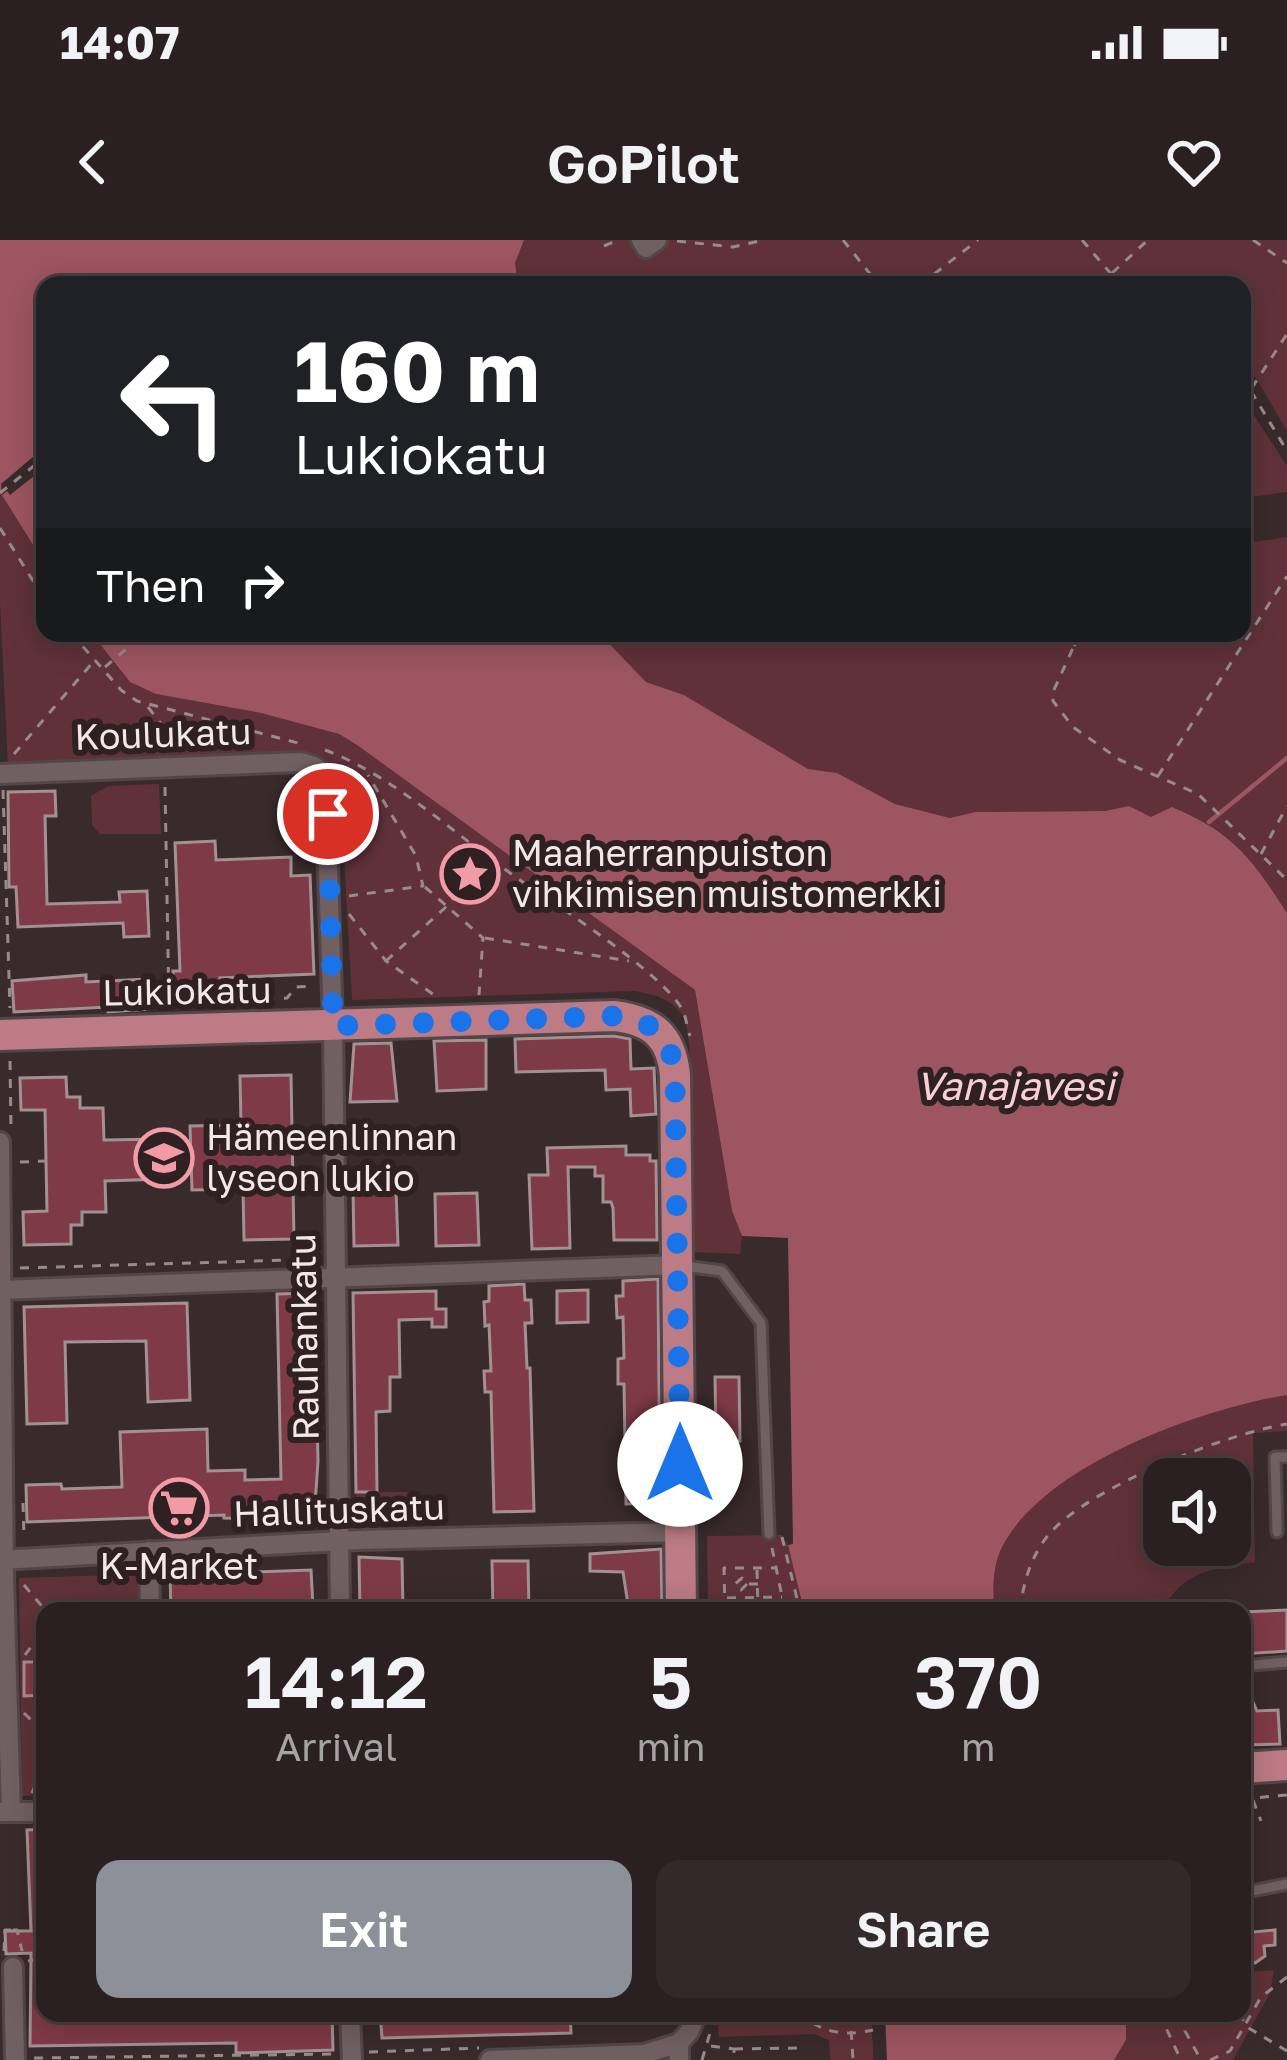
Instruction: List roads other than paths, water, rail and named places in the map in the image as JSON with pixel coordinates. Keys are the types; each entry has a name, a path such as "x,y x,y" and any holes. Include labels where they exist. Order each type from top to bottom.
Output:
{"main road":[{"name":"Lukiokatu","path":"7,1035 636,1018 660,1032 674,1058 680,1265"},
{"path":"680,1265 681,1602"},
{"path":"1251,1767 1287,1765"},
{"path":"1251,1792 1287,1786"}],"street":[{"path":"641,240 646,248 657,240"},
{"name":"Koulukatu","path":"4,774 300,762 325,775"},
{"name":"Rauhankatu","path":"325,775 340,1602"},
{"path":"0,1142 5,1812 36,1804"},
{"path":"2,1283 680,1265"},
{"name":"Hallituskatu","path":"2,1560 339,1542 681,1532"},
{"path":"149,1551 150,1602"},
{"path":"18,1960 28,2060"},
{"path":"350,2022 352,2060"},
{"path":"490,2060 679,2052 693,2022"}],"lane":[{"path":"680,1265 722,1271 761,1322 775,1534"},
{"path":"1277,1532 1275,1457 1287,1457"},
{"path":"1251,1665 1287,1662"},
{"path":"1251,1891 1287,1884"}],"water":[{"path":"0,240 524,240 515,263 517,276 36,276 36,550 0,492"},
{"name":"Vanajavesi","path":"98,642 608,642 646,682 684,695 808,769 837,773 895,804 950,818 975,812 1105,811 1129,806 1151,817 1172,807 1211,827 1252,863 1287,913 1287,1395 1173,1426 1058,1486 1028,1512 1001,1548 994,1602 802,1602 788,1545 793,1544 788,1238 742,1236 732,1211 695,990 339,734 261,713 156,694 130,682"},
{"path":"871,2022 1126,2022 1126,2040 1114,2060 873,2060"}],"waterway":[{"path":"1209,822 1287,758"}],"place":[{"name":"Maaherranpuiston vihkimisen muistomerkki","path":"470,874"},
{"name":"Hämeenlinnan lyseon lukio","path":"164,1158"},
{"name":"K-Market","path":"179,1508"}]}
